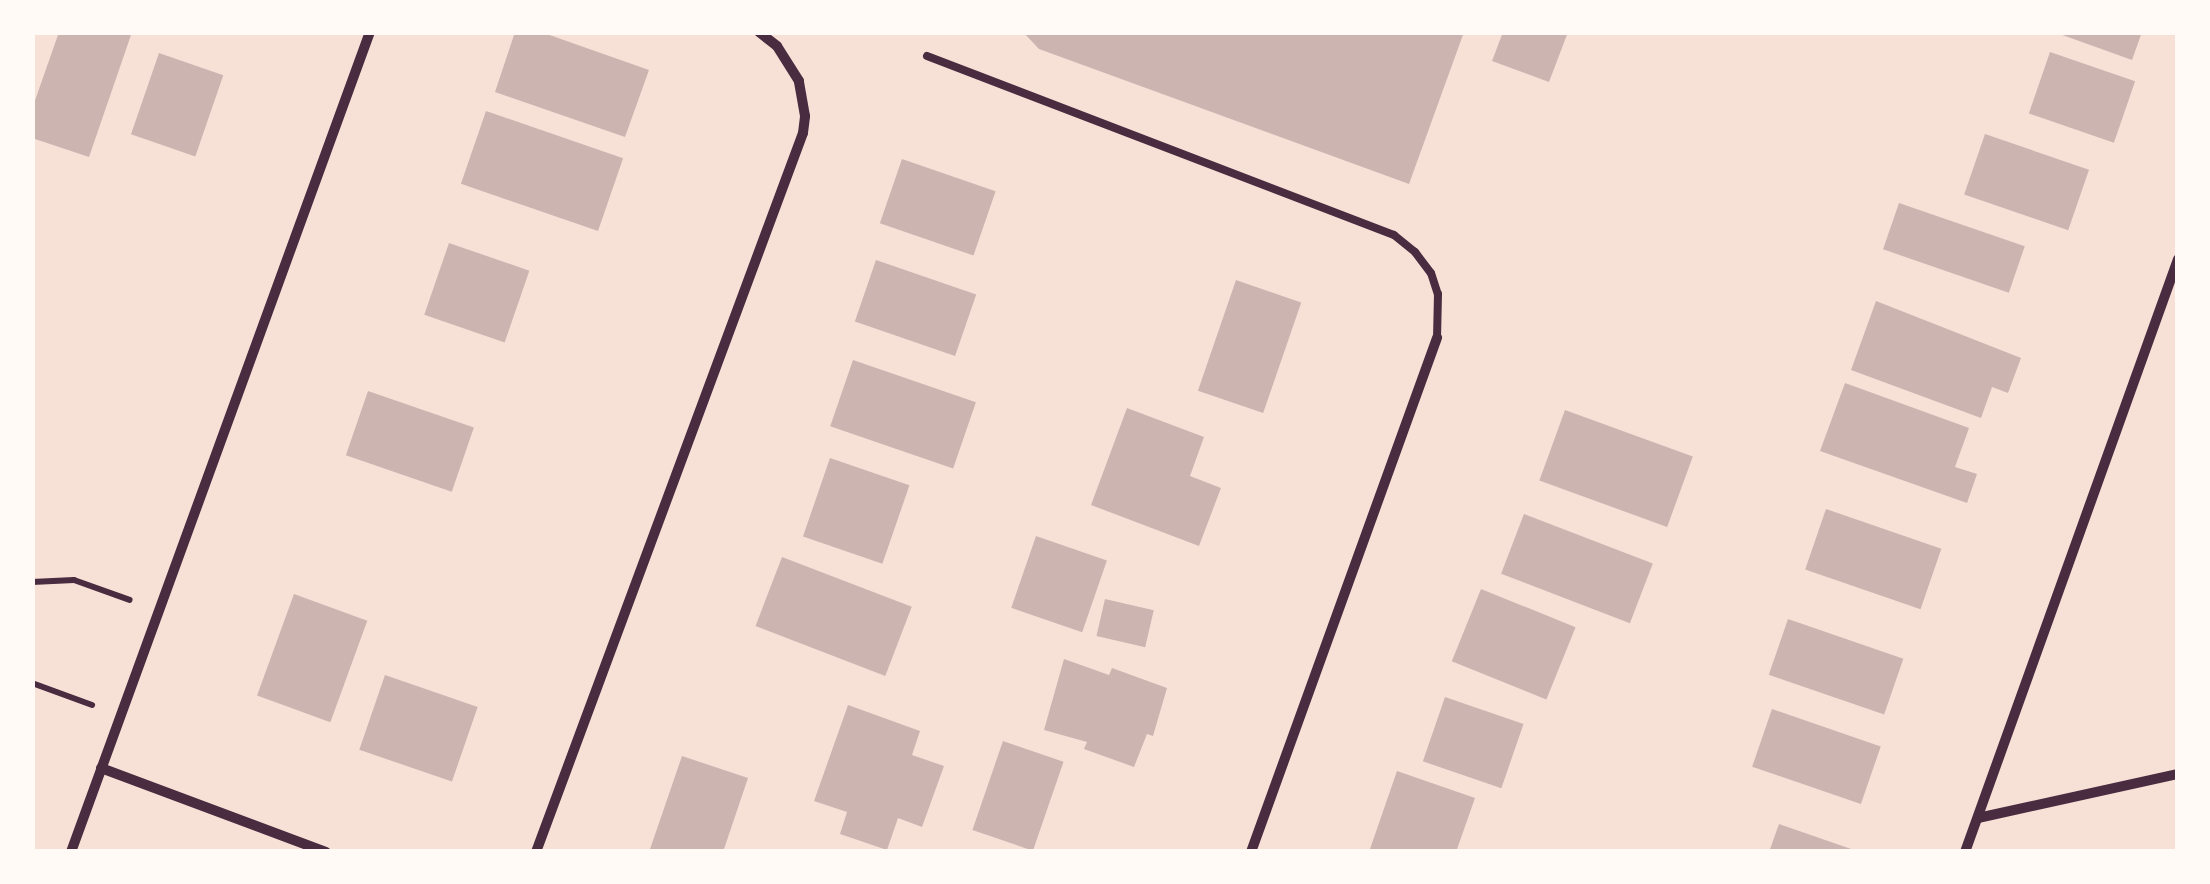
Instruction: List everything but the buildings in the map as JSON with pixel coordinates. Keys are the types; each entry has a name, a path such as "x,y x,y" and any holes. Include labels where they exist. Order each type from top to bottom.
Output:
{"street":[{"path":"70,852 370,32"},
{"path":"536,852 802,134 805,116 799,81 777,46 759,32"},
{"path":"1965,852 2178,259"},
{"path":"1250,852 1437,338"},
{"path":"101,768 326,852"},
{"path":"1978,818 2178,774"}],"lane":[{"path":"927,56 1394,235 1415,252 1430,274 1438,294 1437,338"}],"path":[{"path":"32,582 74,580 159,611"},
{"path":"32,683 121,715"}]}
